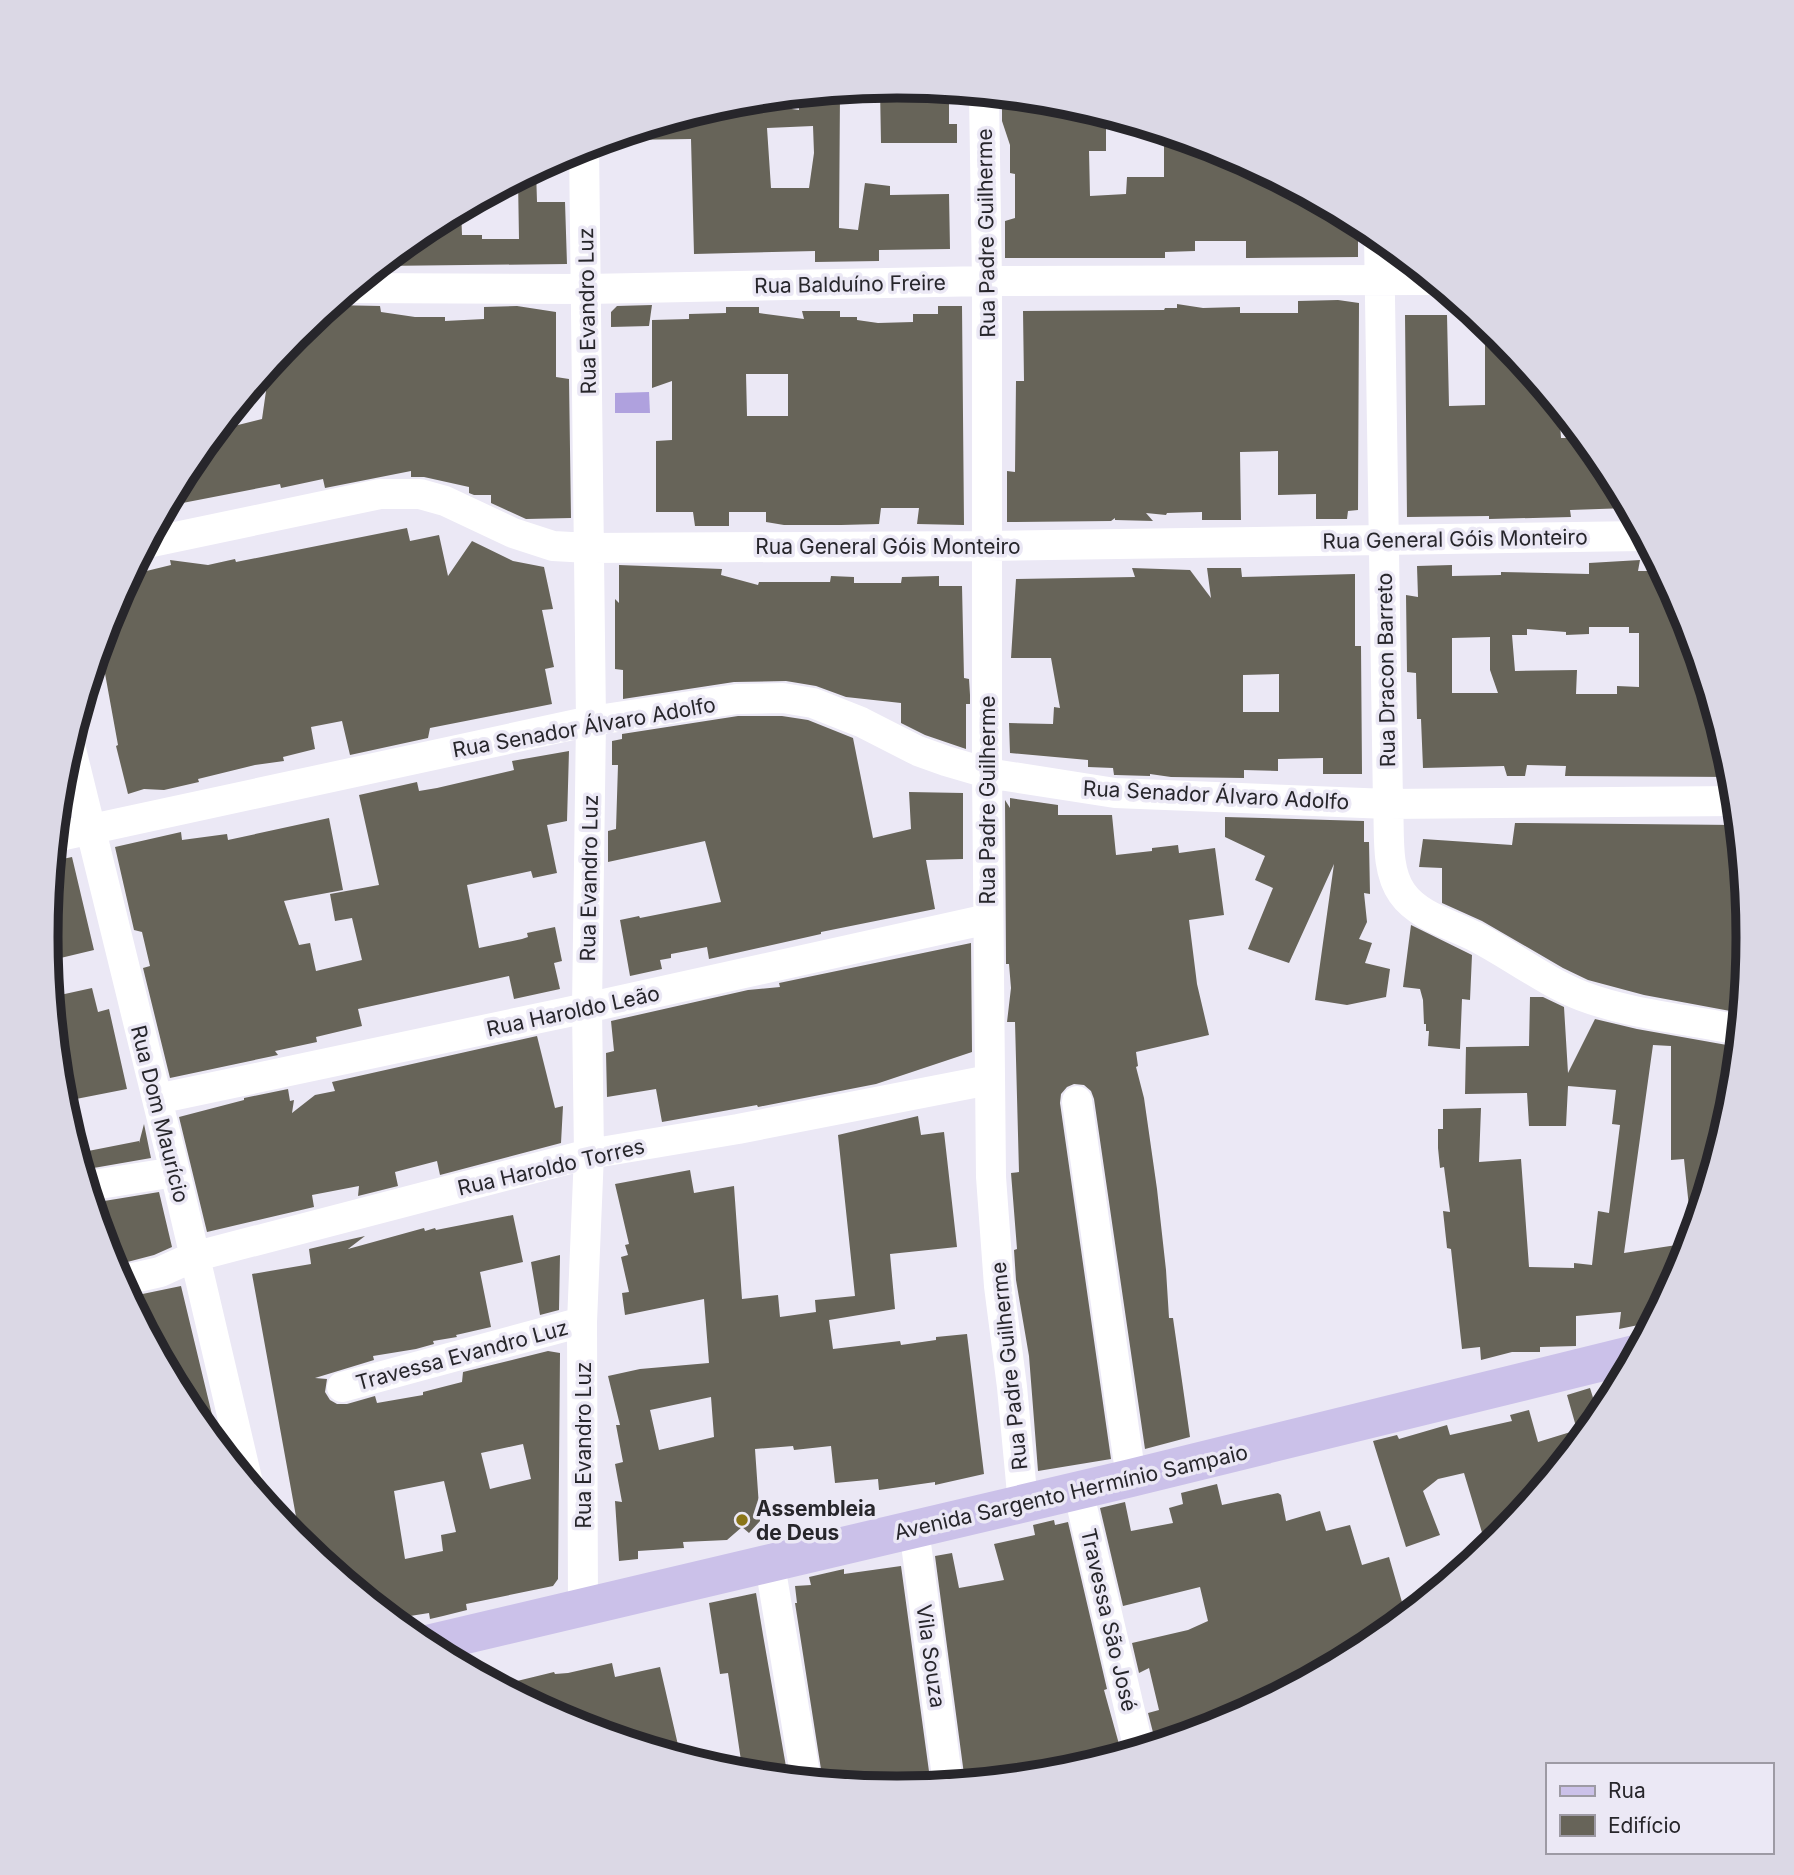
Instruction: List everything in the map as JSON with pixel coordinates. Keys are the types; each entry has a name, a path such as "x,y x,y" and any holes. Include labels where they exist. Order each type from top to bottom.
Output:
{"main road":[{"name":"Avenida Sargento Hermínio Sampaio","path":"441,1641 1023,1504 1624,1357"}],"street":[{"name":"Rua Padre Guilherme","path":"984,103 988,281 987,773 991,1177 999,1286 1023,1504"},
{"name":"Rua Evandro Luz","path":"583,1609 582,1322 589,1154 587,1008 591,721 584,159"},
{"name":"Rua Dracon Barreto","path":"1379,251 1388,804 1390,857 1395,881 1401,893 1416,909 1476,937 1552,982 1581,995 1606,1004 1731,1028"},
{"name":"Rua Balduíno Freire","path":"367,288 587,289 988,281 1418,280"},
{"name":"Rua General Góis Monteiro","path":"158,541 380,494 420,494 445,501 523,537 553,546 589,548 987,546 1634,536"},
{"name":"Rua Senador Álvaro Adolfo","path":"64,835 591,721 737,699 783,698 813,703 861,722 918,751 987,773 1115,793 1388,804 1725,801"},
{"name":"Rua Dom Maurício","path":"75,768 243,1463"},
{"name":"Rua Haroldo Leão","path":"157,1099 988,919"},
{"name":"Rua Haroldo Torres","path":"130,1278 160,1272 193,1257 589,1154 738,1129 989,1080"},
{"path":"1077,1101 1130,1478"},
{"path":"95,1185 175,1172"},
{"name":"Travessa Evandro Luz","path":"342,1387 582,1322"},
{"name":"Travessa São José","path":"1078,1490 1137,1741"},
{"name":"Vila Souza","path":"914,1529 947,1775"},
{"path":"770,1564 805,1772"}],"shaded area":[{"path":"649,392 650,413 615,413 615,393"}],"building":[{"path":"880,99 949,100 949,124 957,124 957,143 881,143"},
{"path":"840,100 839,228 858,230 865,183 890,186 890,195 949,194 950,249 879,250 879,261 815,262 815,251 694,254 691,139 638,140 733,114 776,107 799,110 799,107 806,107 806,103","holes":["813,126 814,153 809,188 771,188 767,128"]},
{"path":"1002,105 1061,114 1106,125 1106,151 1089,151 1090,196 1126,194 1127,177 1164,177 1164,142 1218,162 1317,211 1358,237 1358,257 1246,258 1246,241 1195,241 1195,251 1165,252 1165,258 1005,258 1005,221 1015,218 1015,174 1010,173 1010,145 1002,121"},
{"path":"536,180 537,202 565,202 567,264 395,266 461,221 462,235 482,235 482,239 519,239 518,189"},
{"path":"1338,300 1359,303 1358,510 1348,511 1347,519 1316,519 1316,494 1278,495 1278,451 1240,452 1241,520 1202,520 1202,512 1166,515 1146,513 1153,521 1115,518 1111,521 1007,522 1007,471 1015,472 1016,381 1024,381 1023,311 1164,310 1177,308 1177,304 1203,308 1240,307 1240,313 1298,313 1298,301"},
{"path":"346,305 380,306 381,312 415,317 445,317 445,321 484,319 484,307 517,306 556,312 556,377 569,379 571,518 526,519 491,503 491,495 474,495 469,493 469,487 424,477 411,477 411,471 325,488 323,479 281,488 280,484 179,504 231,427 262,419 266,391 262,389 266,384"},
{"path":"652,305 649,326 611,327 611,312 617,306"},
{"path":"938,306 962,306 964,525 917,524 919,508 881,508 879,524 841,525 784,525 766,522 766,512 729,512 729,526 695,526 693,512 656,512 656,441 672,440 672,381 652,388 652,320 689,319 689,314 726,313 726,307 759,307 759,313 804,319 802,311 840,311 840,317 857,317 857,320 878,323 913,322 913,314 938,314","holes":["746,374 788,374 788,416 747,416"]},
{"path":"1405,315 1447,315 1449,406 1485,405 1485,339 1528,384 1560,423 1561,438 1571,438 1618,508 1570,510 1571,517 1407,517"},
{"path":"407,528 410,541 439,535 448,576 472,541 513,561 544,567 553,609 542,610 554,667 545,669 552,704 430,728 428,738 350,755 342,721 311,727 315,749 283,757 284,761 255,765 164,790 144,789 128,794 116,746 118,745 103,664 141,572 171,565 170,560 208,565 235,559 236,562"},
{"path":"1640,560 1638,571 1652,571 1692,668 1708,720 1720,777 1565,776 1566,766 1527,765 1525,776 1507,776 1504,766 1423,768 1421,719 1417,719 1416,673 1407,672 1406,595 1418,597 1417,566 1452,565 1452,576 1501,575 1501,572 1589,574 1589,563","holes":["1589,627 1629,627 1629,633 1639,633 1639,687 1617,686 1617,694 1576,694 1577,670 1515,671 1512,635 1527,635 1527,629 1566,632 1566,635 1589,634","1490,637 1490,670 1498,693 1452,693 1452,638"]},
{"path":"619,565 722,569 721,575 758,585 759,582 830,582 831,576 854,577 854,583 901,583 902,577 939,576 939,586 962,586 964,678 969,679 970,695 970,704 966,704 966,749 925,735 901,723 901,703 846,697 816,686 786,681 734,682 623,699 623,670 615,669 615,599 619,603"},
{"path":"1132,568 1190,570 1211,598 1207,568 1241,568 1242,577 1355,574 1355,646 1361,646 1362,774 1323,774 1323,758 1278,759 1278,771 1244,770 1244,778 1114,775 1113,768 1088,767 1088,760 1010,753 1009,723 1053,724 1054,707 1060,708 1051,658 1011,658 1016,579 1135,577","holes":["1279,674 1279,712 1243,712 1243,675"]},
{"path":"738,716 782,716 808,720 853,738 873,838 911,829 909,792 963,793 963,859 926,860 935,909 821,932 709,959 707,947 671,954 671,958 660,960 662,969 630,976 620,920 721,902 705,841 608,862 608,831 616,829 618,765 612,765 612,741 622,739 622,734"},
{"path":"569,751 567,821 547,825 557,873 533,878 531,871 467,885 479,948 522,939 528,937 527,933 555,927 562,961 554,963 560,989 514,999 509,976 358,1009 362,1026 316,1037 317,1042 275,1051 278,1055 170,1078 143,968 150,966 142,932 134,930 115,847 181,832 182,840 227,834 228,840 329,818 343,890 284,901 299,945 310,943 316,971 362,960 352,918 335,921 330,894 379,885 359,795 417,782 419,791 437,788 514,770 512,761"},
{"path":"1010,798 1058,805 1058,815 1112,815 1116,855 1178,845 1179,853 1215,848 1224,915 1189,920 1197,984 1209,1035 1136,1052 1136,1067 1144,1098 1157,1189 1169,1318 1173,1318 1190,1437 1145,1449 1094,1099 1091,1091 1084,1085 1074,1084 1061,1094 1060,1103 1111,1459 1038,1471 1029,1356 1016,1280 1014,1250 1017,1249 1011,1173 1019,1172 1015,1022 1007,1022 1011,988 1009,964 1006,964 1005,800 1010,808"},
{"path":"1225,817 1364,821 1364,842 1369,842 1370,894 1364,893 1367,922 1359,939 1372,943 1365,963 1390,969 1386,997 1347,1005 1315,1000 1334,864 1289,963 1248,949 1273,888 1255,880 1265,856 1225,837"},
{"path":"1515,823 1728,825 1736,937 1732,1011 1644,995 1588,980 1482,921 1442,903 1442,868 1419,867 1423,839 1512,845"},
{"path":"72,857 94,950 59,958 58,937 62,859"},
{"path":"1411,925 1472,955 1470,1000 1462,999 1460,1049 1428,1046 1429,1031 1426,1031 1424,1024 1420,989 1403,987"},
{"path":"971,943 972,1052 876,1084 662,1122 656,1089 607,1097 606,1053 614,1051 611,1021 748,990 780,987 779,983"},
{"path":"92,988 98,1012 109,1009 127,1089 76,1099 65,1047 60,995"},
{"path":"1530,997 1543,997 1564,1007 1568,1073 1595,1019 1729,1045 1708,1155 1690,1213 1684,1159 1671,1160 1671,1046 1653,1045 1624,1253 1677,1245 1642,1324 1619,1329 1621,1312 1576,1316 1576,1346 1540,1347 1540,1352 1512,1352 1481,1360 1480,1347 1462,1349 1451,1249 1447,1248 1443,1211 1450,1212 1444,1167 1440,1168 1438,1148 1438,1129 1443,1129 1443,1109 1481,1108 1479,1162 1521,1159 1529,1267 1574,1268 1574,1263 1592,1265 1598,1211 1609,1213 1620,1125 1612,1124 1616,1090 1568,1086 1566,1126 1529,1126 1527,1093 1465,1094 1466,1047 1529,1046"},
{"path":"537,1036 555,1108 563,1106 561,1143 440,1175 437,1161 395,1172 398,1186 358,1196 359,1186 312,1195 314,1207 207,1232 179,1117 244,1098 288,1089 290,1101 294,1100 292,1113 315,1095 335,1091 332,1082"},
{"path":"918,1116 921,1135 944,1132 957,1247 890,1254 895,1309 829,1320 833,1349 900,1341 901,1345 936,1340 936,1337 967,1334 984,1474 935,1485 935,1482 879,1490 878,1479 835,1483 831,1446 794,1450 793,1446 755,1449 760,1521 749,1533 742,1527 727,1540 683,1542 684,1548 638,1551 638,1559 619,1561 615,1501 622,1502 615,1464 623,1462 616,1425 620,1425 608,1376 640,1369 709,1363 704,1299 625,1315 622,1293 629,1292 621,1257 628,1255 625,1245 629,1244 615,1184 690,1170 694,1193 734,1186 742,1299 778,1295 780,1317 816,1312 815,1300 855,1296 838,1135","holes":["711,1397 714,1437 659,1450 650,1410"]},
{"path":"144,1124 151,1158 90,1169 85,1152 139,1143"},
{"path":"159,1192 172,1247 124,1263 100,1202"},
{"path":"513,1215 523,1262 480,1272 491,1327 433,1341 434,1344 416,1349 373,1356 374,1360 315,1378 327,1379 325,1392 330,1400 337,1404 375,1396 377,1403 423,1395 423,1392 462,1382 463,1372 548,1351 560,1353 558,1579 553,1586 466,1604 467,1610 430,1619 429,1613 405,1617 386,1603 297,1524 252,1274 311,1264 309,1249 365,1236 348,1249 424,1228 425,1231 436,1230","holes":["523,1444 531,1479 490,1489 481,1453","444,1481 456,1532 441,1535 443,1551 405,1559 394,1491"]},
{"path":"560,1255 559,1310 540,1315 531,1262"},
{"path":"181,1286 215,1425 170,1357 138,1295"},
{"path":"1590,1388 1595,1404 1577,1429 1567,1395"},
{"path":"1529,1410 1538,1442 1576,1430 1528,1491 1483,1537 1464,1473 1438,1479 1423,1491 1440,1535 1406,1547 1373,1441 1397,1435 1399,1439 1447,1425 1450,1435 1512,1421 1510,1415"},
{"path":"1217,1484 1222,1505 1278,1493 1281,1495 1286,1521 1320,1511 1326,1531 1350,1525 1362,1565 1389,1557 1403,1606 1317,1664 1268,1690 1218,1713 1154,1736 1148,1713 1159,1710 1149,1668 1139,1673 1132,1643 1188,1630 1208,1621 1200,1587 1123,1606 1100,1508 1125,1502 1131,1531 1173,1523 1169,1508 1183,1504 1181,1493"},
{"path":"1054,1520 1055,1525 1068,1522 1107,1689 1104,1690 1120,1746 1073,1758 1037,1761 1036,1765 964,1774 935,1556 952,1553 959,1588 1004,1580 994,1544 1035,1535 1033,1525"},
{"path":"901,1566 930,1776 822,1773 795,1603 795,1586 811,1585 809,1577 844,1569 844,1574"},
{"path":"756,1593 787,1770 741,1762 728,1673 720,1674 709,1603"},
{"path":"612,1663 615,1677 660,1667 679,1748 576,1713 518,1686 517,1681 554,1672 568,1673"}],"place":[{"name":"Assembleia de Deus","path":"742,1520"}]}
